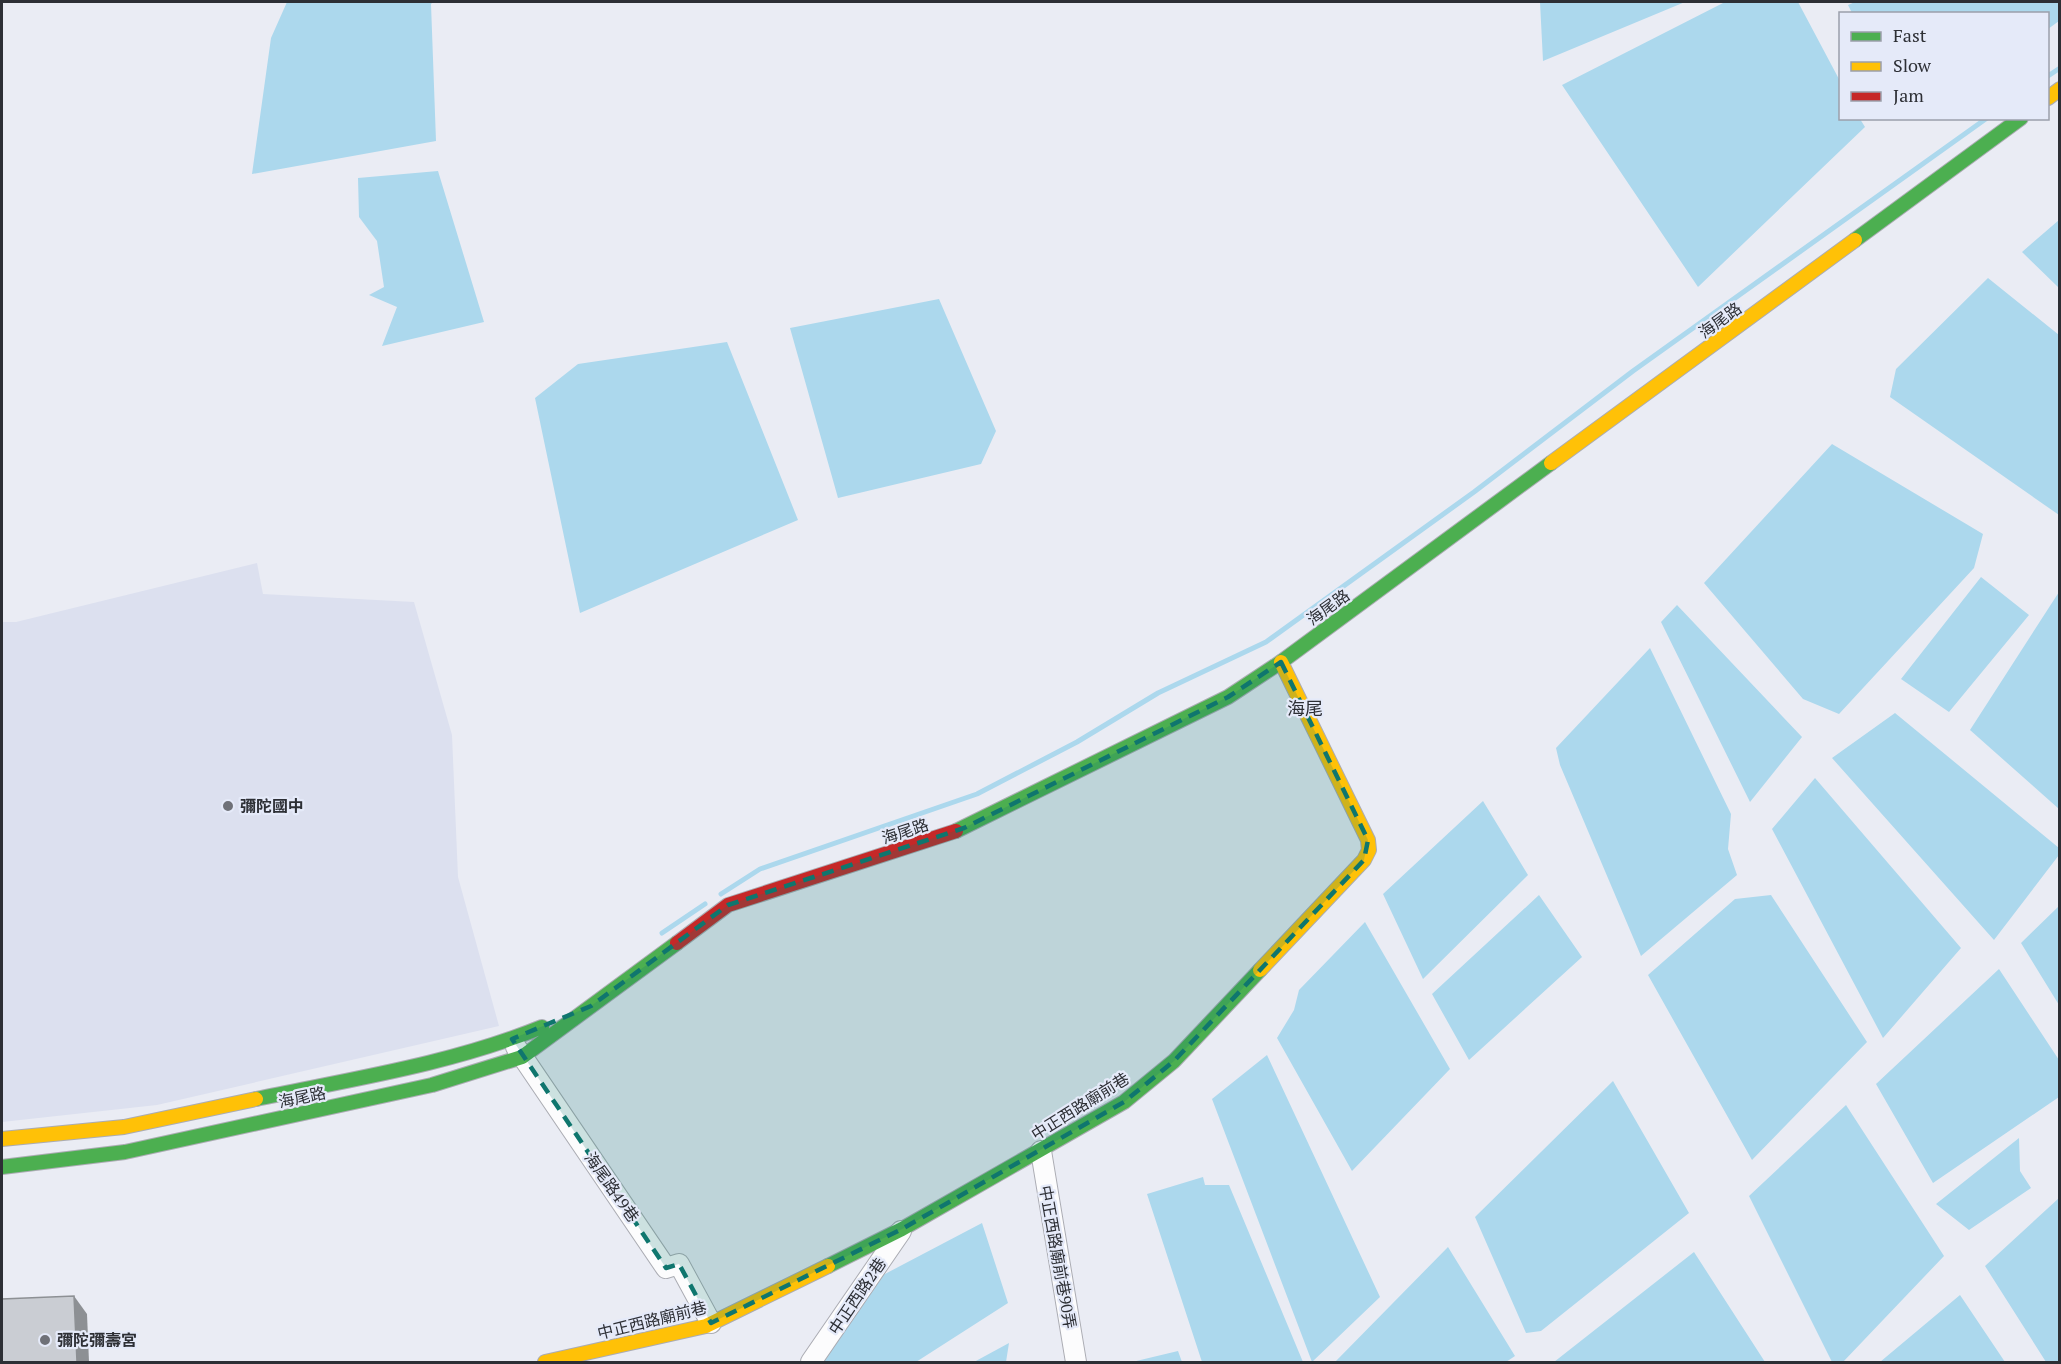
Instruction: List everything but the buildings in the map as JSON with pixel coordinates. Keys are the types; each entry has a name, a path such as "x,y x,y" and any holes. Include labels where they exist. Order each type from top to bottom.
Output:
{"street":[{"name":"海尾路","path":"2,1167 125,1152 432,1085 522,1057 728,905 964,828 1227,697 1281,662 2018,120"},
{"name":"中正西路廟前巷","path":"545,1362 711,1323 902,1228 1041,1151 1124,1102 1174,1061 1364,860 1369,850 1368,840 1281,662"},
{"name":"海尾路","path":"2,1139 124,1127 432,1062 512,1039 591,1006"},
{"name":"海尾路49巷","path":"512,1039 666,1268 679,1264 711,1323"},
{"name":"中正西路廟前巷90弄","path":"1041,1151 1076,1362"},
{"name":"中正西路2巷","path":"811,1362 902,1228"}],"highlighted area":[{"path":"1281,662 1368,840 1364,860 1174,1061 1124,1102 902,1229 711,1323 679,1264 666,1268 512,1039 591,1006 728,905 964,828 1228,697"}],"shaded area":[{"name":"彌陀國中","path":"257,563 263,594 414,602 452,735 458,877 499,1026 157,1105 2,1122 2,622 16,622"}],"water":[{"path":"287,2 433,2 431,4 436,141 252,174 271,38"},
{"path":"1540,2 1685,2 1543,61"},
{"path":"1725,2 1798,2 1839,79 1839,120 1861,120 1865,127 1698,287 1562,85"},
{"path":"1855,2 2059,2 2059,21 2049,28 2049,12 1852,12 1848,5"},
{"path":"438,171 484,322 382,346 397,307 369,295 384,287 377,241 359,217 358,178"},
{"path":"2059,220 2059,288 2022,252"},
{"path":"1988,278 2059,335 2059,515 1890,397 1896,369"},
{"path":"939,299 996,431 981,464 838,498 790,328"},
{"path":"727,342 798,520 580,613 535,398 578,364"},
{"path":"1832,444 1983,534 1974,568 1839,714 1803,699 1704,583"},
{"path":"1981,577 2029,615 1949,712 1901,679"},
{"path":"2059,592 2059,809 1970,730"},
{"path":"1677,605 1802,737 1750,802 1661,622"},
{"path":"1650,648 1731,814 1728,849 1737,875 1641,956 1560,765 1556,748"},
{"path":"1895,713 2059,848 2059,855 1994,940 1832,758"},
{"path":"1815,778 1961,948 1883,1038 1772,829"},
{"path":"1483,801 1528,875 1423,979 1383,894"},
{"path":"1539,895 1582,957 1469,1060 1432,994"},
{"path":"1771,895 1867,1042 1752,1160 1648,975 1735,899"},
{"path":"2059,906 2059,1005 2021,943"},
{"path":"1365,922 1450,1069 1352,1171 1277,1038 1294,1010 1299,990"},
{"path":"1999,969 2059,1060 2059,1097 1933,1183 1876,1084"},
{"path":"1267,1055 1380,1297 1312,1362 1212,1099"},
{"path":"1613,1081 1689,1213 1541,1331 1526,1333 1475,1217"},
{"path":"1846,1105 1944,1256 1843,1362 1832,1362 1749,1196"},
{"path":"2019,1138 2020,1171 2031,1188 1969,1230 1936,1204"},
{"path":"1203,1177 1205,1185 1229,1185 1303,1362 1202,1362 1147,1194"},
{"path":"2059,1198 2059,1362 2046,1362 1985,1266"},
{"path":"982,1223 1008,1303 916,1362 816,1362 864,1285"},
{"path":"1448,1247 1515,1356 1506,1362 1335,1362"},
{"path":"1694,1252 1765,1362 1554,1362"},
{"path":"1960,1295 2005,1362 1880,1362"},
{"path":"1009,1343 1006,1362 974,1362"},
{"path":"1178,1351 1182,1362 1132,1362"}],"waterway":[{"path":"2049,75 2060,68"},
{"path":"721,894 760,869 977,794 1077,742 1158,693 1266,642 1474,492 1633,371 1984,120"},
{"path":"662,933 705,904"}],"traffic: fast":[{"path":"1855,240 2018,120"},
{"path":"956,831 1228,697 1281,662 1551,463"},
{"path":"2,1167 125,1152 432,1085 522,1057 677,943"},
{"path":"828,1266 902,1229 1124,1102 1174,1061 1260,970"},
{"path":"256,1099 437,1061 508,1040 542,1027"}],"traffic: slow":[{"path":"2049,97 2060,89"},
{"path":"1551,463 1855,240"},
{"path":"1260,970 1364,860 1369,850 1368,840 1281,662"},
{"path":"2,1139 124,1127 256,1099"},
{"path":"545,1362 706,1326 828,1266"}],"traffic: jam":[{"path":"677,943 728,905 956,831"}],"place":[{"name":"彌陀國中","path":"228,806"},
{"name":"彌陀彌壽宮","path":"45,1340"}],"district":[{"name":"海尾","path":"1305,708"}]}
